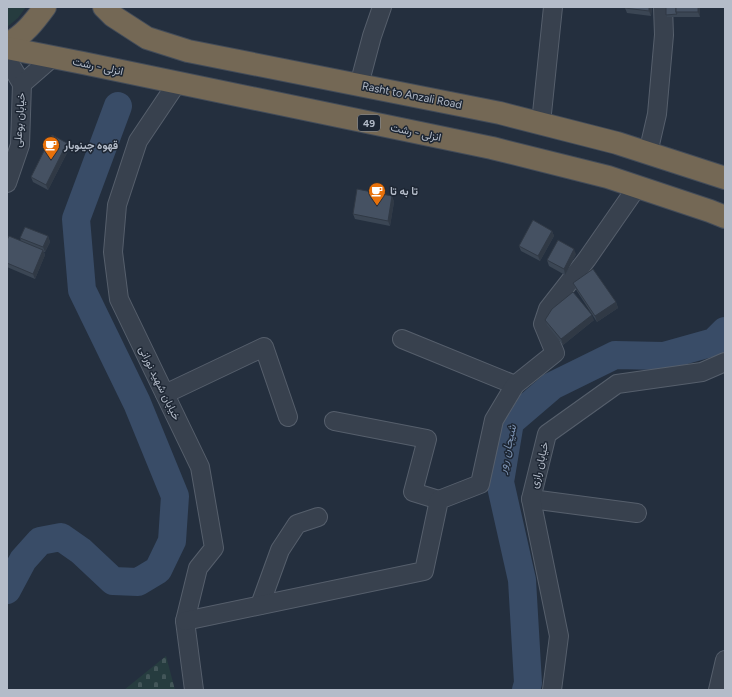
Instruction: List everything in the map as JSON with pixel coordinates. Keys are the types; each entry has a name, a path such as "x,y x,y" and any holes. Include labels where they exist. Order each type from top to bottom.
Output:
{"highway":[{"path":"7,44 32,26 45,7"},
{"name":"Rasht to Anzali Road","path":"104,7 113,16 147,38 188,51 500,113 617,142 725,178"},
{"name":"انزلی - رشت","path":"7,48 492,148 608,177 725,217"}],"street":[{"path":"359,85 372,36 382,7"},
{"path":"541,123 553,7"},
{"path":"648,153 657,114 664,35 663,7"},
{"path":"22,84 53,57"},
{"name":"خیابان بوعلی","path":"7,59 22,84 20,145 7,183"},
{"name":"خیابان شهید نورانی","path":"177,83 138,141 117,205 114,252 119,299 200,467 214,548 198,568 185,621 194,690"},
{"path":"334,421 427,439 413,492 440,500 480,484 494,420 515,385 554,353 543,324 548,309 587,260 637,187"},
{"path":"402,339 515,385"},
{"path":"165,394 264,347 288,418"},
{"name":"خیابان رازی","path":"552,690 559,636 531,499 547,434 617,384 702,372 725,362"},
{"path":"531,499 637,513"},
{"path":"185,621 424,571 440,500"},
{"path":"260,605 280,550 297,524 318,517"},
{"path":"718,690 725,660"}],"green space":[{"path":"7,7 26,7 18,18 7,27"},
{"path":"166,656 175,690 124,690"}],"building":[{"path":"649,7 649,11 625,8"},
{"path":"666,7 676,7 677,14 666,15"},
{"path":"676,7 698,7 698,12 676,12"},
{"path":"52,135 67,143 46,185 31,177"},
{"path":"357,189 392,196 388,221 353,214"},
{"path":"533,220 552,231 538,256 519,246"},
{"path":"25,227 48,236 43,247 20,238"},
{"path":"9,236 43,250 33,274 7,263 7,240"},
{"path":"558,240 574,249 564,269 547,260"},
{"path":"593,269 616,302 595,316 573,283"},
{"path":"573,292 592,315 561,339 545,320 552,309"}],"waterway":[{"path":"7,590 23,560 40,541 61,537 81,551 113,581 138,582 158,570 172,541 175,496 137,403 82,290 76,219 118,106"},
{"name":"شیجان رور","path":"526,690 528,683 522,580 500,482 510,422 552,386 615,355 664,356 714,342 725,331"}],"place":[{"name":"قهوه چینوبار","path":"51,160"},
{"name":"تا به تا","path":"377,206"}]}
